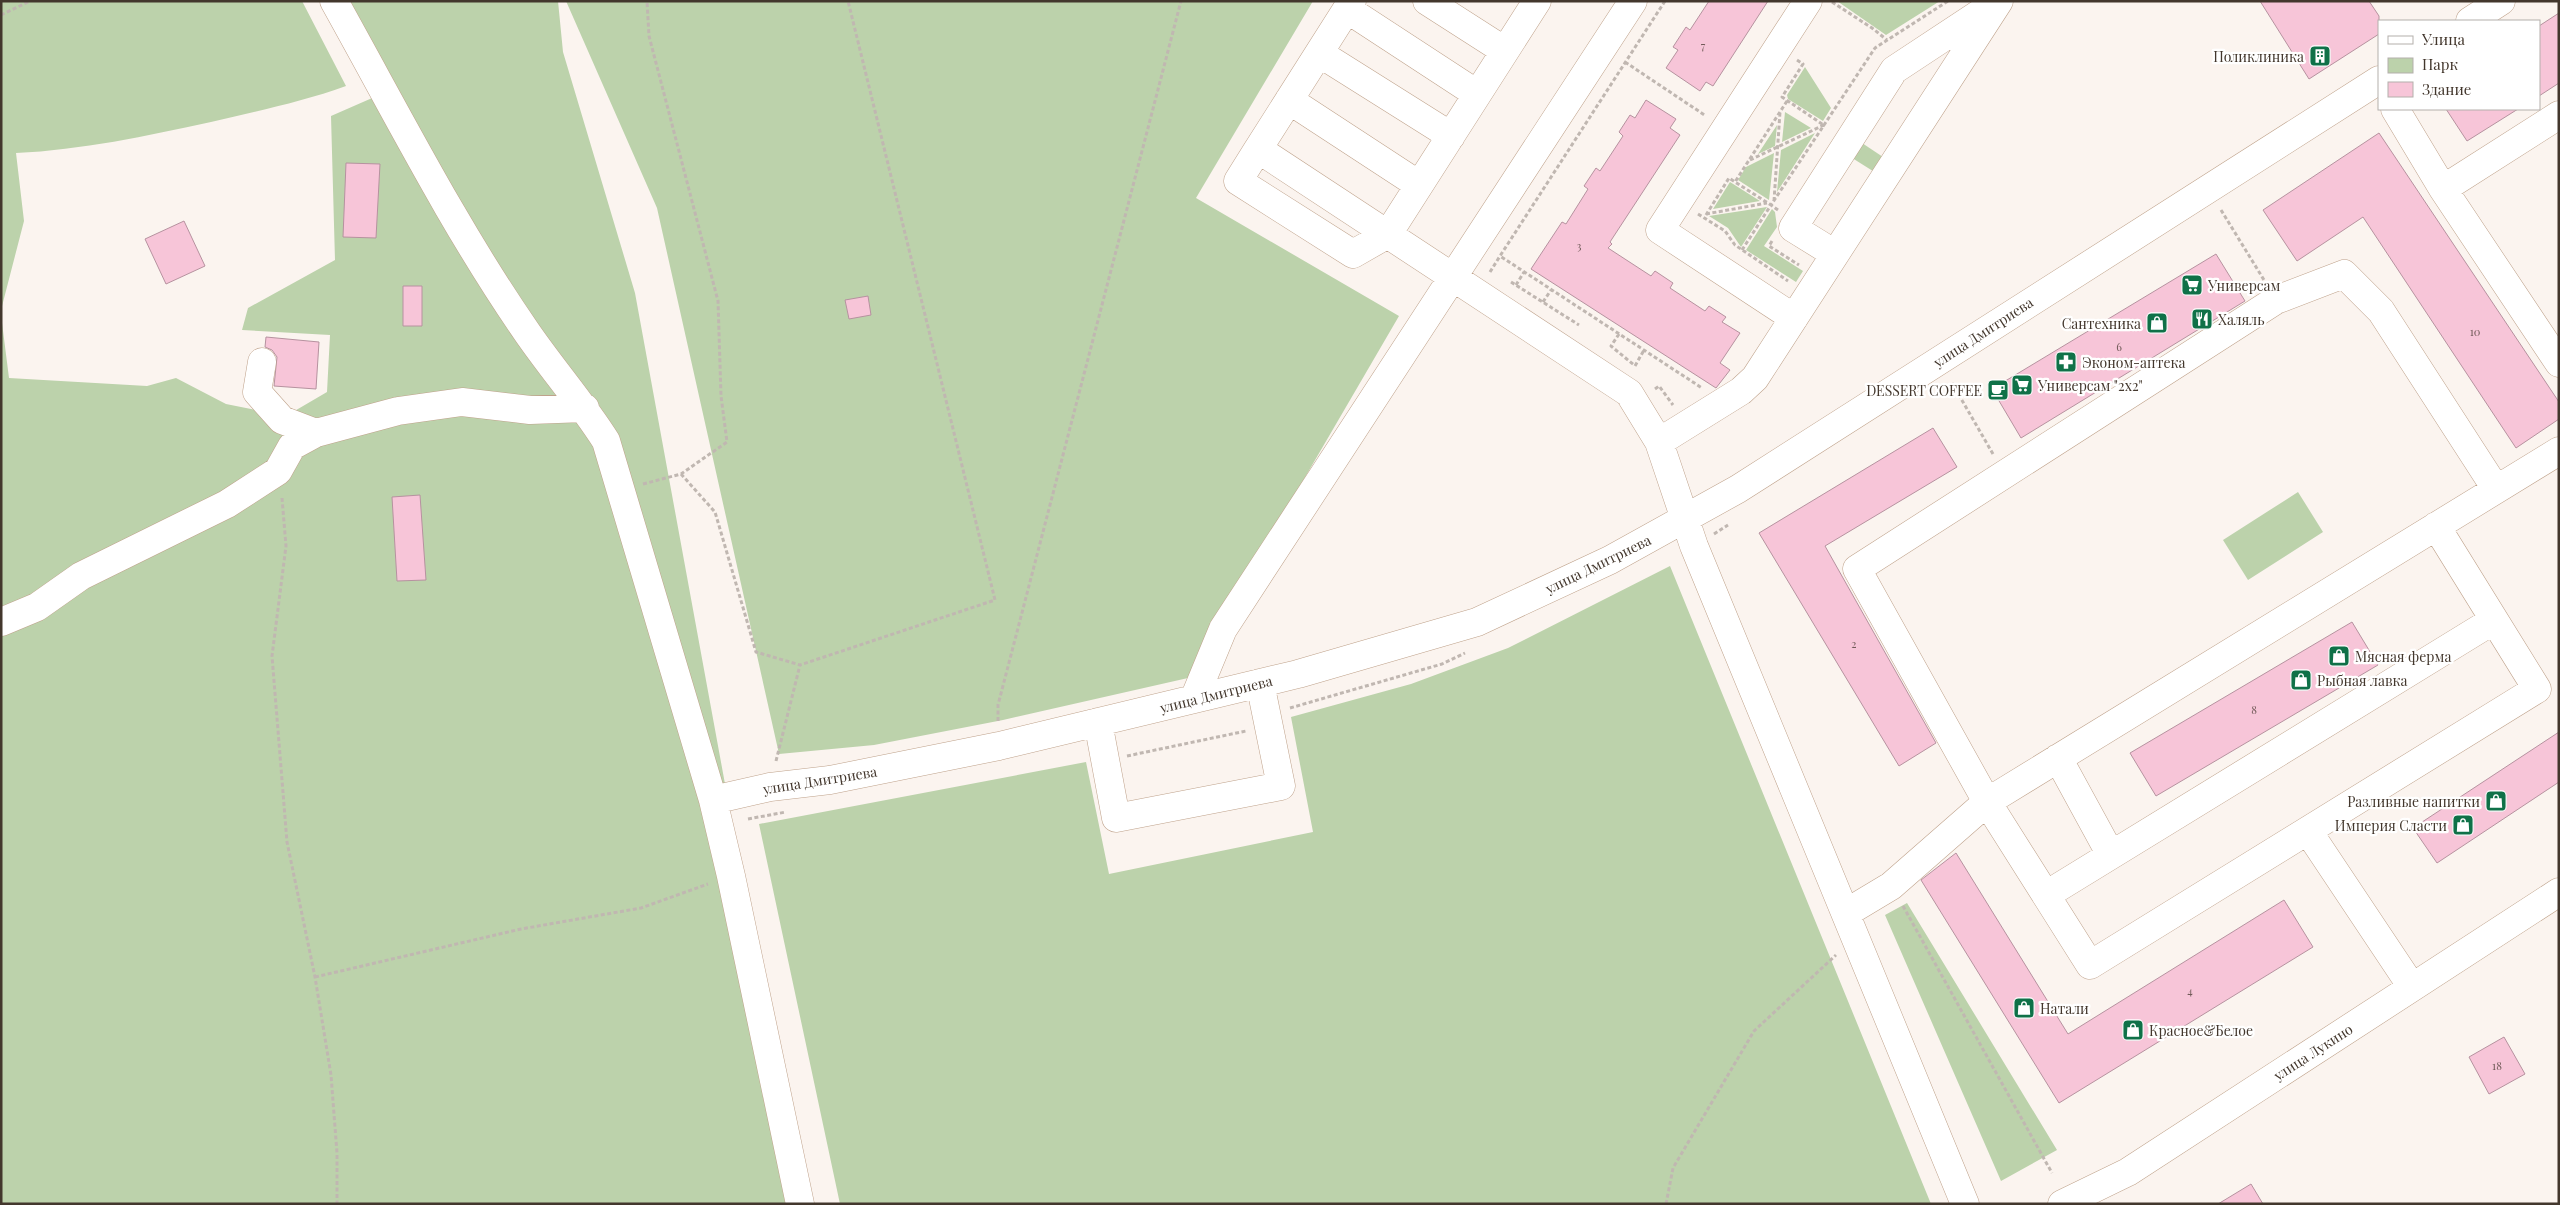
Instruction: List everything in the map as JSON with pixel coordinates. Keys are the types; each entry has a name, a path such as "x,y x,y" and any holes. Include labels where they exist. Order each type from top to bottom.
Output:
{"street":[{"path":"334,1 462,230 526,332 585,408 606,441 622,489 713,800 731,876 800,1204"},
{"path":"1427,1 1505,51"},
{"path":"1194,699 1223,629 1633,1"},
{"path":"1794,318 1660,230 1808,1"},
{"path":"1659,442 1741,391 1755,378 1999,1"},
{"path":"1835,254 1793,228 1894,70 1999,1"},
{"path":"2472,20 2502,1"},
{"path":"1477,94 1349,5 1238,181 1354,254 1388,234 1505,51 1532,3"},
{"path":"1318,53 1451,136"},
{"name":"улица Дмитриева","path":"713,800 770,787 830,780 999,746 1260,683 1477,622 1610,560 1738,490 2378,81"},
{"path":"1289,100 1420,185"},
{"path":"2396,110 2443,189 2559,363"},
{"path":"2443,189 2559,115"},
{"path":"1258,149 1629,393 1659,442 1685,520 1965,1204"},
{"path":"2436,526 2537,689 2090,965 1987,802 1857,569 2276,300 2344,274 2381,312 2496,489"},
{"path":"262,362 257,392 282,420 316,433"},
{"path":"1,622 37,606 81,576 226,504 278,470 292,446 316,433 398,411 462,402 530,410 585,408"},
{"path":"1846,913 1891,886 1987,802 2559,451"},
{"path":"2046,895 2452,633 2494,620"},
{"path":"1098,722 1116,818 1281,786 1260,683"},
{"path":"2058,758 2106,846"},
{"path":"2308,830 2412,987"},
{"name":"улица Лукино","path":"2062,1204 2128,1172 2559,892"}],"path":[{"path":"1,15 30,1"},
{"path":"622,489 681,474 726,442 721,396 718,301 649,36 647,1"},
{"path":"681,474 714,512 756,652 800,665 995,600 848,1"},
{"path":"999,746 998,704 1181,1"},
{"path":"1665,1 1500,256 1706,390"},
{"path":"1831,1 1887,40"},
{"path":"1749,161 1824,125 1782,97 1803,64 1790,55"},
{"path":"1626,62 1708,117"},
{"path":"1735,182 1787,101"},
{"path":"1774,202 1780,112"},
{"path":"1705,216 1729,178 1771,205 1742,250"},
{"path":"1679,201 1705,216 1725,231 1735,245 1789,282"},
{"path":"1705,216 1767,202"},
{"path":"2221,210 2276,300"},
{"path":"1516,285 1524,272"},
{"path":"1511,282 1579,325"},
{"path":"1543,302 1551,290"},
{"path":"1634,366 1644,350"},
{"path":"1952,383 2005,475"},
{"path":"278,470 285,517 286,546 272,656 287,842 315,977 331,1076 337,1153 337,1204"},
{"path":"770,787 800,665"},
{"path":"315,977 521,929 641,908 731,876"},
{"path":"1891,886 2052,1173"},
{"path":"1666,1204 1673,1168 1754,1031 1838,952"}],"green space":[{"path":"1,1 302,1 346,86 279,106 114,142 16,153 24,221 1,310"},
{"path":"350,1 558,1 563,52 635,293 802,1204 1,1204 1,315 9,378 147,386 176,378 226,404 286,416 327,392 330,335 242,330 248,308 335,260 331,116 395,88"},
{"path":"566,1 1313,1 1196,198 1399,316 1188,678 1003,720 874,745 779,754 657,208"},
{"path":"1837,1 1940,1 1886,35"},
{"path":"1805,67 1831,108 1823,121 1788,99 1787,95"},
{"path":"1785,112 1811,128 1782,142"},
{"path":"1777,125 1775,146 1758,154"},
{"path":"1815,133 1777,192 1781,150"},
{"path":"1859,141 1886,159 1876,173 1849,156"},
{"path":"1774,153 1769,200 1738,180 1746,167"},
{"path":"1730,182 1760,201 1713,209"},
{"path":"1767,207 1741,247 1728,228 1709,216"},
{"path":"1772,209 1775,212 1777,227 1764,246 1803,271 1796,282 1746,250"},
{"path":"2298,492 2323,532 2248,580 2223,540"},
{"path":"1670,566 1931,1204 840,1204 759,824 1086,762 1109,874 1313,832 1291,717 1411,684 1508,648"},
{"path":"1907,903 2057,1150 2001,1181 1885,915"}],"building":[{"path":"1709,1 1768,1 1713,86 1706,82 1700,91 1666,68 1678,50 1673,47 1686,27 1690,30"},
{"name":"Поликлиника","path":"2260,1 2369,1 2379,16 2378,35 2309,79"},
{"path":"2559,13 2559,83 2540,95 2540,25"},
{"path":"1646,100 1676,119 1670,128 1680,135 1610,242 1612,244 1608,248 1651,276 1655,271 1673,283 1670,288 1705,311 1709,306 1726,317 1722,322 1740,333 1720,363 1730,370 1716,388 1531,269 1562,222 1566,224 1588,189 1584,186 1596,168 1600,171 1623,136 1619,132 1630,115 1635,118"},
{"path":"2447,110 2516,110 2467,141"},
{"path":"2379,133 2559,402 2559,419 2516,448 2363,217 2297,261 2263,210"},
{"path":"346,163 380,164 376,238 343,237"},
{"path":"184,221 205,266 166,284 145,239"},
{"path":"2216,254 2245,301 2021,438 1992,389"},
{"path":"403,286 422,286 422,326 403,326"},
{"path":"868,296 871,315 849,319 845,300"},
{"path":"266,337 319,342 316,389 274,386 277,357 272,350 265,347"},
{"path":"1933,428 1957,467 1825,546 1936,743 1899,766 1759,533"},
{"path":"420,495 426,580 397,581 392,497"},
{"path":"2352,622 2378,665 2156,796 2130,753"},
{"path":"2559,732 2559,782 2437,863 2413,828"},
{"path":"1956,853 2068,1034 2284,900 2313,947 2059,1103 1921,880"},
{"path":"2504,1037 2525,1074 2489,1094 2469,1057"},
{"path":"2251,1184 2263,1204 2218,1204"}],"place":[{"name":"Поликлиника","path":"2320,56"},
{"name":"Универсам","path":"2192,285"},
{"name":"Халяль","path":"2202,319"},
{"name":"Сантехника","path":"2157,323"},
{"name":"Эконом-аптека","path":"2066,362"},
{"name":"Универсам \"2x2\"","path":"2022,385"},
{"name":"DESSERT COFFEE","path":"1998,390"},
{"name":"Мясная ферма","path":"2339,656"},
{"name":"Рыбная лавка","path":"2301,680"},
{"name":"Разливные напитки","path":"2496,801"},
{"name":"Империя Сласти","path":"2463,825"},
{"name":"Натали","path":"2024,1008"},
{"name":"Красное&Белое","path":"2133,1030"}]}
